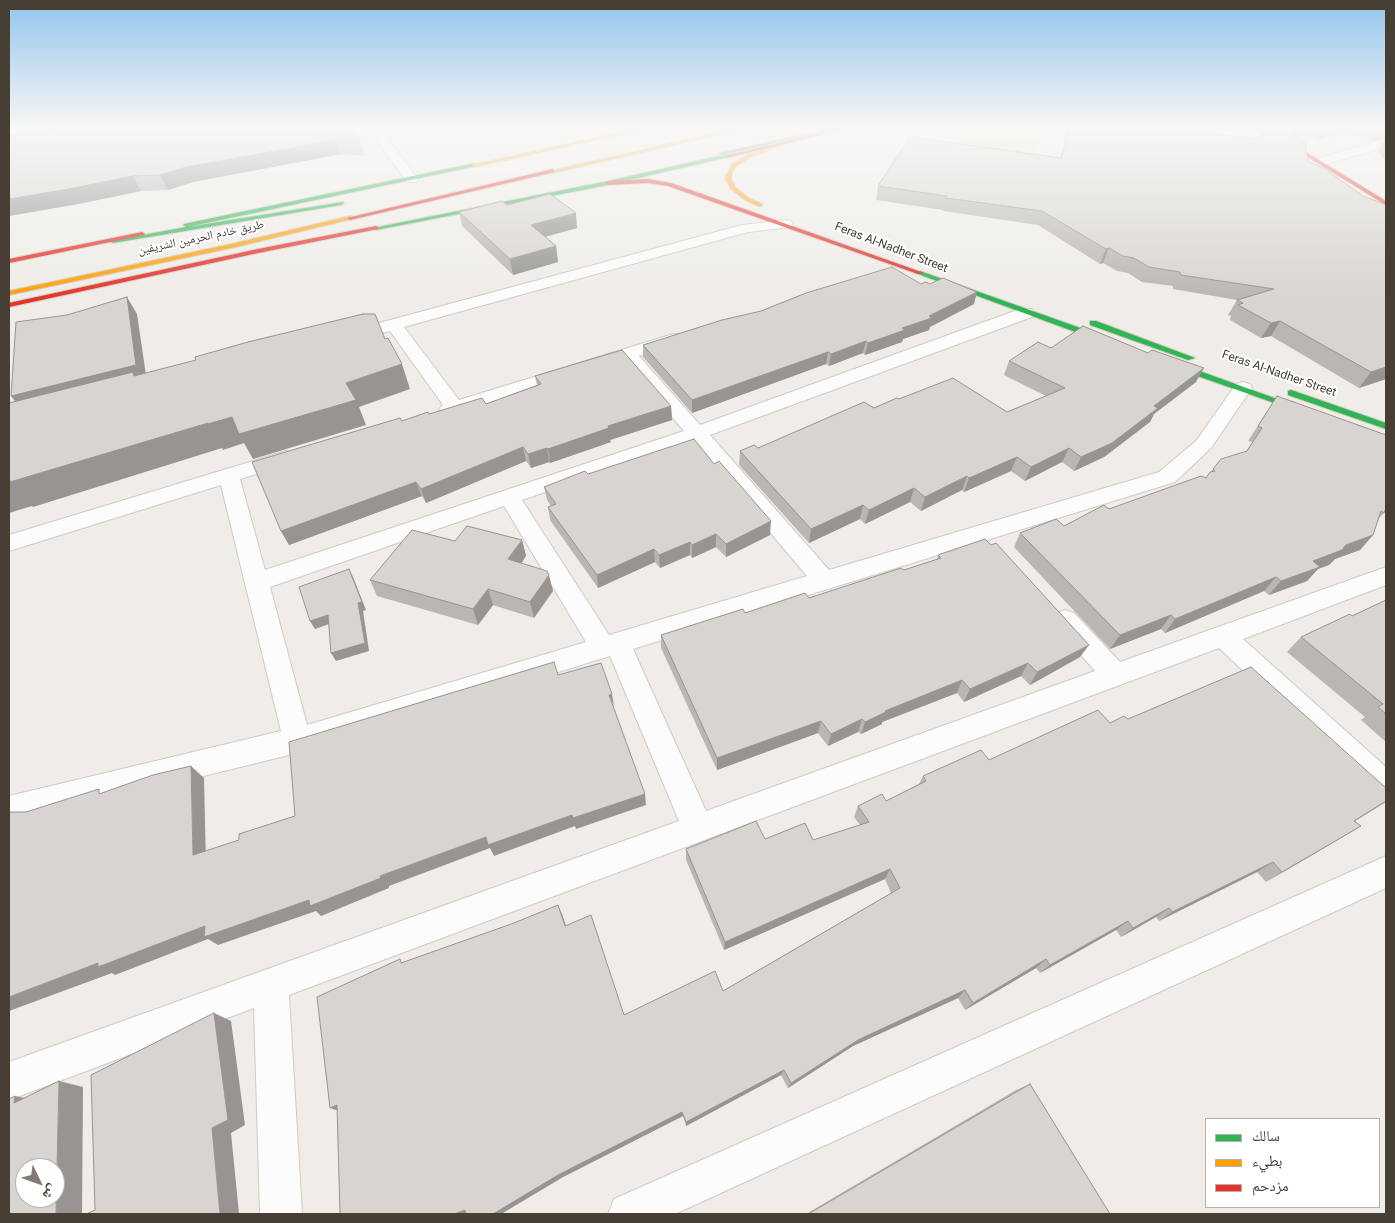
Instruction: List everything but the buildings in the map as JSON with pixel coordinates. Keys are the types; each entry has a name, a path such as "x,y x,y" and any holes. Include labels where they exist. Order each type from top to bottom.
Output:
{"main road":[{"path":"9,261 388,184"},
{"name":"طريق خادم الحرمين الشريفين","path":"187,241 437,184"},
{"name":"طريق خادم الحرمين الشريفين","path":"9,293 236,245 494,184"},
{"path":"236,245 532,184"},
{"path":"236,245 568,184"},
{"path":"9,305 267,249 602,184"},
{"name":"Feras Al-Nadher Street","path":"666,184 786,224 902,268 1120,346"},
{"path":"692,184 691,188 700,194"},
{"name":"Feras Al-Nadher Street","path":"730,184 738,193 758,204 1206,363"},
{"path":"1355,184 1386,204"},
{"path":"1375,184 1386,191"},
{"path":"113,241 360,201"},
{"name":"Feras Al-Nadher Street","path":"1158,359 1246,381 1323,418"},
{"name":"Feras Al-Nadher Street","path":"1280,389 1386,426"}],"street":[{"path":"336,340 748,228 786,224"},
{"path":"873,277 902,268"},
{"path":"258,582 697,434 1026,313"},
{"path":"394,325 454,407"},
{"path":"435,413 694,333"},
{"path":"628,354 824,580"},
{"path":"9,810 298,740 1167,477 1204,444 1246,381"},
{"path":"9,543 304,453"},
{"path":"229,476 298,740"},
{"path":"509,497 611,645 698,829"},
{"path":"984,532 1004,554"},
{"path":"9,1081 1386,576"},
{"path":"1050,604 1116,676"},
{"path":"1223,636 1386,786"},
{"path":"629,1214 1386,872"},
{"path":"271,985 281,1214"}],"traffic: fast":[{"path":"186,225 383,184"},
{"path":"376,228 602,184"},
{"path":"113,241 341,203"},
{"path":"920,273 1111,342"},
{"path":"1093,323 1191,358"},
{"path":"1166,362 1309,412"},
{"path":"1291,393 1386,426"}],"traffic: slow":[{"path":"731,184 733,188 747,199 760,205"},
{"path":"9,293 236,245 350,218"}],"traffic: jam":[{"path":"350,218 497,184"},
{"path":"669,184 920,273"},
{"path":"1355,184 1386,203"},
{"path":"9,305 258,251 376,228"},
{"path":"9,261 142,234"}]}
